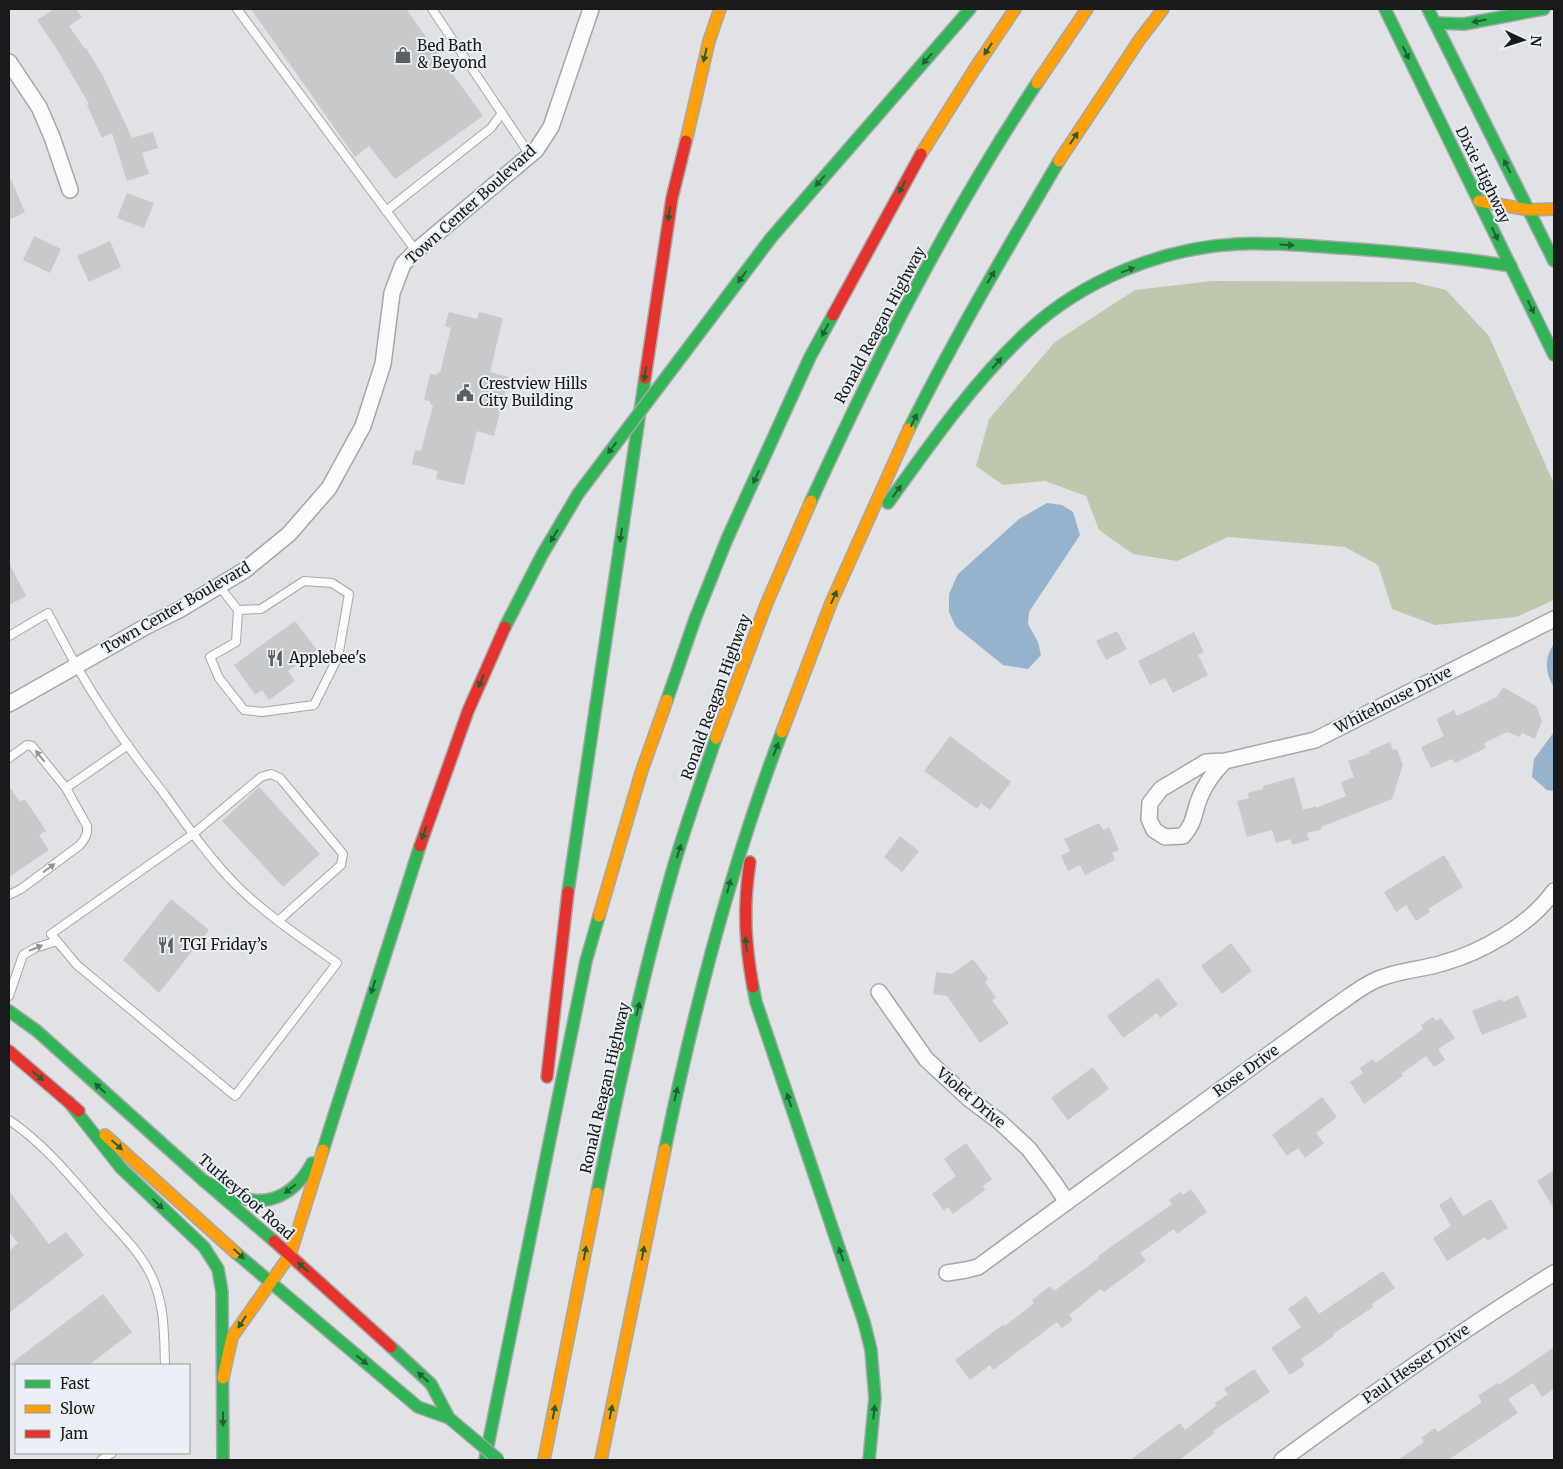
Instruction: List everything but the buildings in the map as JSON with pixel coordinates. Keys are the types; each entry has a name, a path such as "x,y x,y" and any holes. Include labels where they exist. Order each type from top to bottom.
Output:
{"main road":[{"path":"546,1089 569,885 672,198 709,41 720,9"},
{"path":"223,1378 232,1337 290,1254 410,870 468,711 497,642 542,556 578,494 771,238 970,9"},
{"path":"485,1460 586,961 641,773 702,601 727,539 810,357 910,172 1015,9"},
{"name":"Ronald Reagan Highway","path":"544,1460 608,1136 630,1038 672,874 696,796 745,657 792,541 857,397 903,308 973,184 1013,119 1087,9"},
{"path":"601,1460 696,1004 736,861 758,794 831,603 894,460 935,377 976,302 1070,143 1140,39 1163,9"},
{"name":"Dixie Highway","path":"1385,9 1554,355"},
{"name":"Dixie Highway","path":"1428,9 1554,261"},
{"path":"1435,23 1464,24 1544,9"},
{"path":"1479,201 1529,210 1554,209"},
{"path":"858,544 966,399 1006,354 1030,329 1066,303 1113,275 1150,261 1202,248 1236,244 1276,244 1424,254 1511,266"},
{"path":"758,794 745,905 748,964 756,1002 864,1322 871,1350 875,1398 869,1460"},
{"name":"Turkeyfoot Road","path":"9,1011 36,1031 204,1181 290,1254 431,1384 449,1418"},
{"name":"Turkeyfoot Road","path":"9,1051 68,1101 270,1283 418,1407 449,1418 499,1460"},
{"path":"68,1101 121,1168 204,1247 218,1269 222,1292 223,1460"},
{"path":"528,1244 543,1118"},
{"path":"204,1181 240,1198 280,1197 309,1170 327,1135"}],"street":[{"name":"Town Center Boulevard","path":"9,704 145,627 179,610 246,570 289,534 329,488 366,417 383,364 392,293 403,264 536,150 551,127 591,9"},
{"path":"9,62 38,107 52,137 70,190"},
{"name":"Whitehouse Drive","path":"1225,761 1209,777 1200,798 1192,826 1183,836 1165,837 1154,830 1149,819 1150,803 1161,789 1206,762 1225,761 1315,740 1554,619"},
{"name":"Rose Drive","path":"947,1273 978,1266 1331,1009 1376,980 1389,975 1444,963 1487,946 1529,917 1554,891"},
{"name":"Violet Drive","path":"879,992 926,1059 968,1098 1000,1122 1029,1150 1067,1202"},
{"name":"Paul Hesser Drive","path":"1282,1460 1464,1330 1554,1273"}],"lane":[{"path":"237,9 416,251"},
{"path":"432,9 530,155"},
{"path":"386,211 491,128 502,113"},
{"path":"219,586 238,610 236,642 210,657 219,678 244,710 262,712 314,705 338,657 349,594 332,583 304,581 261,609 238,610"},
{"path":"9,636 48,613 77,666 109,718 128,745 193,834 210,857 239,887 278,921 338,963 235,1096 78,965 51,934 193,834 261,777 271,774 280,778 343,854 342,865 278,921"},
{"path":"9,758 27,745 32,746 66,788 87,826 86,837 80,845 21,889 9,895"},
{"path":"66,788 128,745"},
{"path":"9,996 23,955 35,948 57,941"},
{"path":"9,1120 58,1163 139,1254 152,1275 160,1301 164,1326 164,1364"}],"green space":[{"path":"1212,281 1413,282 1446,290 1489,336 1554,484 1554,600 1516,617 1435,625 1392,609 1378,565 1345,547 1228,537 1177,561 1133,554 1099,530 1086,496 1045,481 1003,485 976,466 989,419 1055,342 1135,290"}],"water":[{"path":"1047,503 1062,505 1073,512 1080,535 1029,612 1028,624 1038,642 1041,655 1028,669 1003,665 956,627 949,612 949,594 958,574 1019,519"},
{"path":"1554,644 1554,687 1547,671 1547,660"},
{"path":"1554,732 1554,791 1547,790 1532,777 1534,759"}],"traffic: fast":[{"path":"771,238 970,9"},
{"path":"1385,9 1554,355"},
{"path":"1428,9 1554,261"},
{"path":"1435,23 1464,24 1544,9"},
{"path":"811,501 888,340 944,235 1037,83"},
{"path":"909,429 963,327 1059,161"},
{"path":"578,494 771,238"},
{"path":"888,503 954,413 1008,350 1028,331 1073,296 1125,270 1180,252 1237,244 1290,245 1385,251 1511,266"},
{"path":"667,700 695,619 727,539 810,357 833,315"},
{"path":"568,892 645,378"},
{"path":"505,627 542,555 578,494"},
{"path":"665,1149 688,1043 715,939 746,835 782,732"},
{"path":"597,1193 632,1032 661,912 682,838 716,738"},
{"path":"323,1150 420,846"},
{"path":"485,1460 586,961 599,916"},
{"path":"753,987 756,1002 864,1322 871,1350 875,1398 869,1460"},
{"path":"9,1011 37,1031 204,1181 274,1241"},
{"path":"68,1101 121,1168 204,1247 218,1269 222,1292 223,1460"},
{"path":"204,1181 227,1193 247,1200 259,1201 280,1196 290,1190 298,1183 312,1163"},
{"path":"236,1253 418,1407 449,1418"},
{"path":"391,1347 431,1384 449,1418"},
{"path":"449,1418 499,1460"}],"traffic: slow":[{"path":"686,141 709,41 720,9"},
{"path":"921,154 1015,9"},
{"path":"1037,83 1087,9"},
{"path":"1059,161 1140,39 1163,9"},
{"path":"1479,201 1529,210 1554,209"},
{"path":"782,732 831,603 909,429"},
{"path":"716,738 766,605 811,501"},
{"path":"599,916 641,773 667,700"},
{"path":"105,1135 236,1253"},
{"path":"601,1460 665,1149"},
{"path":"223,1378 232,1337 290,1255 323,1150"},
{"path":"544,1460 597,1193"}],"traffic: jam":[{"path":"645,378 672,198 686,141"},
{"path":"833,315 921,154"},
{"path":"420,846 468,711 505,627"},
{"path":"750,862 746,894 746,924 753,987"},
{"path":"547,1077 568,892"},
{"path":"9,1051 79,1111"},
{"path":"274,1241 391,1347"}],"place":[{"name":"Bed Bath & Beyond","path":"403,55"},
{"name":"Crestview Hills City Building","path":"465,393"},
{"name":"Applebee's","path":"275,658"},
{"name":"TGI Friday’s","path":"166,945"}]}
